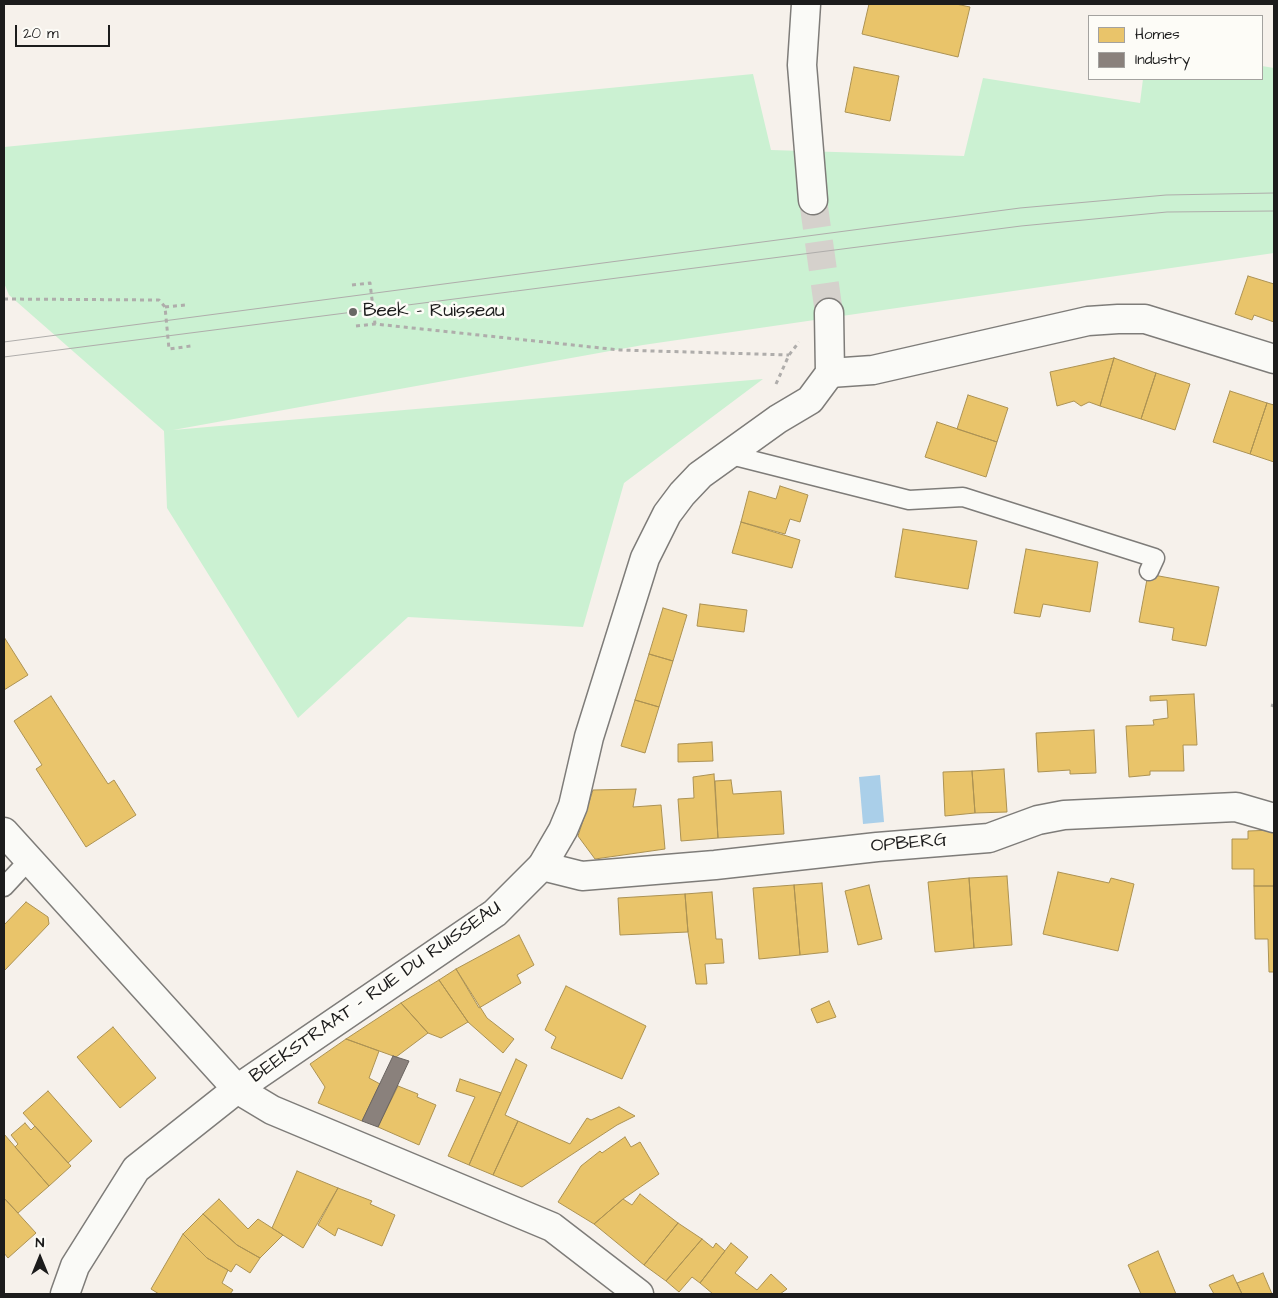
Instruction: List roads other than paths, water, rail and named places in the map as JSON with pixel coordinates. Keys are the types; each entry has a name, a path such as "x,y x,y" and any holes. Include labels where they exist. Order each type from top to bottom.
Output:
{"street":[{"path":"806,4 802,65 813,200"},
{"path":"829,319 830,373 873,370 1088,321 1118,318 1145,319 1274,359"},
{"name":"BEEKSTRAAT - RUE DU RUISSEAU","path":"65,1294 75,1266 136,1169 237,1089 495,913 542,866 563,830 573,806 590,737 645,558 667,514 682,494 727,454 778,419 810,400 830,373"},
{"name":"OPBERG","path":"542,866 582,876 989,838 1038,820 1064,814 1236,807 1274,818"},
{"path":"4,832 237,1089 272,1110 552,1227 639,1294"}],"lane":[{"path":"727,454 910,500 963,497 1155,558 1149,571"},
{"path":"4,887 29,860"}],"water":[{"path":"880,775 884,822 863,824 859,777"}],"tunnel":[{"path":"813,200 829,313"}],"tram line":[{"path":"4,342 1020,208 1166,195 1274,193"},
{"path":"4,357 1021,226 1167,212 1274,211"}],"place":[{"name":"Beek - Ruisseau","path":"353,312"}]}
